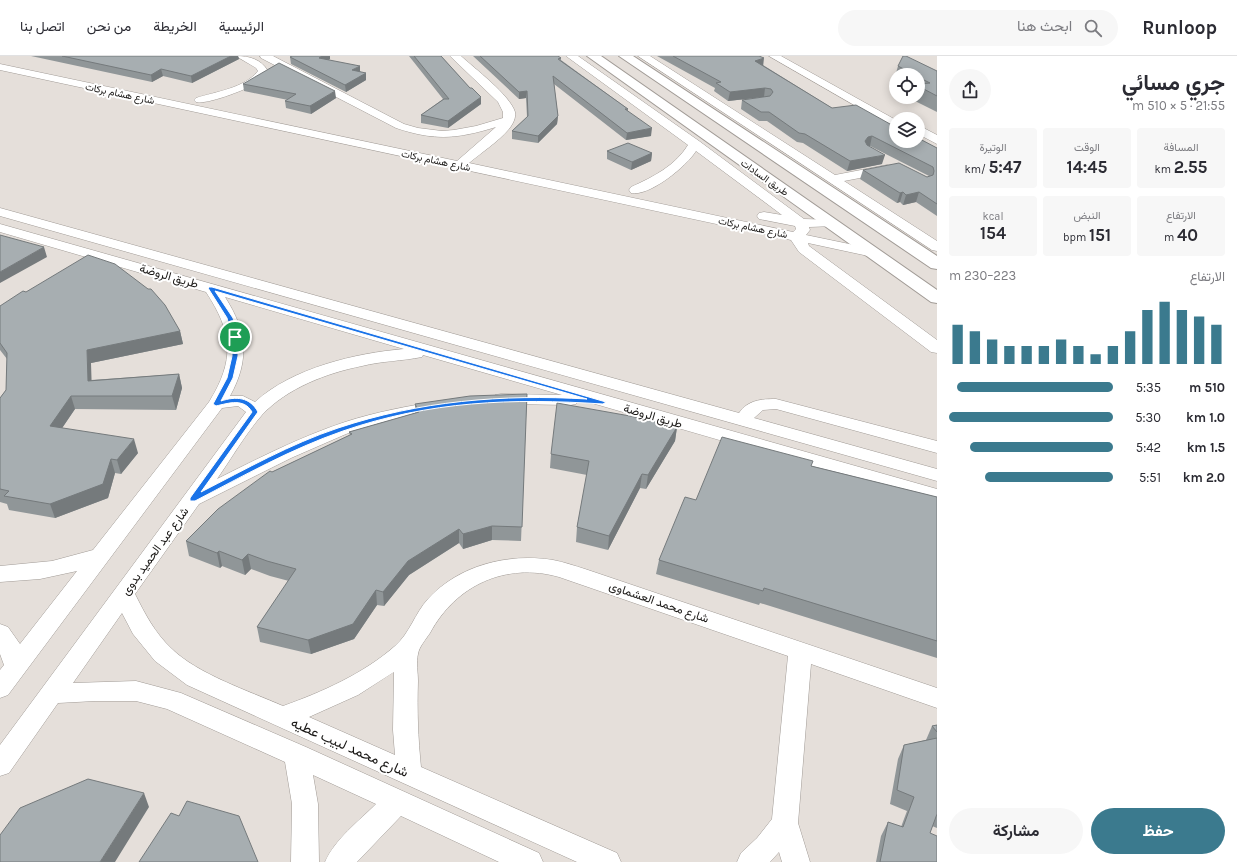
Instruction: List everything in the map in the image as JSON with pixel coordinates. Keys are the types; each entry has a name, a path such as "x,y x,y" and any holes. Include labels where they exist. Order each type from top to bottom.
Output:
{"main road":[{"name":"طريق السادات","path":"593,56 937,298"},
{"name":"طريق السادات","path":"625,56 687,98 716,110 855,210 937,264"},
{"path":"659,102 678,103 685,101 687,98"},
{"path":"680,117 691,112 716,110"},
{"path":"855,210 876,206"}],"street":[{"path":"200,100 243,86 261,76 263,71 260,66 241,56"},
{"path":"265,56 400,126 416,132 435,135 457,135 476,131 508,120"},
{"path":"454,56 506,104 510,112 504,127 459,164"},
{"path":"571,56 694,144 799,230 804,249 937,348"},
{"path":"643,56 716,110 835,179 937,247"},
{"path":"774,56 889,121"},
{"path":"788,56 889,113"},
{"name":"شارع هشام بركات","path":"0,58 597,182"},
{"path":"794,67 805,66"},
{"name":"شارع هشام بركات","path":"0,67 459,164 799,230 830,223"},
{"path":"126,94 140,87"},
{"path":"716,110 736,105"},
{"path":"925,136 936,145"},
{"path":"925,140 936,145"},
{"path":"659,194 632,189 671,171 682,162 694,144"},
{"path":"835,179 898,167 881,157"},
{"name":"طريق الروضة","path":"0,212 937,475"},
{"name":"شارع هشام بركات","path":"752,214 873,253"},
{"name":"طريق الروضة","path":"0,228 603,402 937,496"},
{"path":"0,688 216,404 230,378 235,356 235,337 230,318 210,288"},
{"name":"شارع عبد الحميد بدوى","path":"0,765 255,412 276,394 302,381 331,370 361,361 392,355 431,352"},
{"path":"483,401 552,399 603,402"},
{"path":"216,404 228,400 241,401 251,405 255,412"},
{"path":"192,499 290,450 340,430 392,415 460,403"},
{"path":"744,420 750,410 756,406 776,404 937,447"},
{"path":"839,469 846,449"},
{"path":"904,487 909,467"},
{"path":"0,574 37,572 70,566 102,555"},
{"name":"شارع محمد العشماوى","path":"282,717 329,699 370,677 406,651 435,605 453,588 475,576 500,568 527,566 555,568 581,576 937,698"},
{"name":"شارع محمد لبيب عطيه","path":"124,594 141,628 163,655 195,678 608,862"},
{"path":"0,633 8,643 16,668"},
{"path":"796,862 785,823 800,650"},
{"path":"406,651 405,723 409,773"},
{"path":"52,694 101,691 136,691 172,700 298,755 530,862"},
{"path":"298,755 305,804 304,862"},
{"path":"339,862 363,835 398,801"},
{"path":"751,862 767,847 785,823"}],"building":[{"path":"62,56 231,56 191,76 161,69 151,75"},
{"path":"322,56 319,58 360,66 352,70 366,73 345,85 290,57"},
{"path":"414,56 441,56 470,88 472,88 481,97 448,121 421,115 444,99 449,99"},
{"path":"480,56 558,56 561,58 558,59 652,128 627,133 553,76 558,116 538,136 512,131 528,116 527,91 519,92"},
{"path":"673,56 759,56 764,58 755,61 832,108 856,105 889,123 889,145 872,136 868,137 865,141 867,145 885,155 850,161 805,134 799,133 769,112 761,112 742,100 770,96 773,92 771,89 765,88 730,92 716,83 721,82"},
{"path":"903,56 906,56 937,71 937,96 925,90 925,83 930,83 925,80 925,68 902,68 898,66"},
{"path":"279,63 335,91 310,106 285,101 296,94 243,84"},
{"path":"925,142 937,148 937,204 919,192 906,195 903,192 900,193 863,170 899,163 927,177 933,175 933,167 896,148 925,148"},
{"path":"628,143 652,153 632,162 607,151"},
{"path":"0,235 44,247 0,272"},
{"path":"88,255 115,264 148,289 151,289 165,305 180,331 87,350 88,381 179,374 172,396 71,396 50,426 134,439 117,460 111,459 103,484 50,504 4,496 9,491 0,489 0,398 6,390 7,353 0,343 0,306 23,291 26,292"},
{"path":"527,394 522,527 492,526 463,534 459,529 408,561 383,592 376,590 353,624 308,640 257,627 296,569 248,554 242,560 219,551 217,553 186,541 218,509 270,471 272,472 352,434 349,432 419,412 415,404 470,396"},
{"path":"557,403 630,416 677,427 648,475 642,474 609,536 577,527 589,461 551,454"},
{"path":"722,437 813,461 811,466 937,497 937,641 764,588 763,591 659,560 685,497 696,500"},
{"path":"937,725 937,732 932,726"},
{"path":"937,738 937,814 930,833 937,836 937,862 880,862 888,822 903,827 914,797 897,790 904,745"},
{"path":"88,779 144,793 100,862 0,862 0,835 20,808"},
{"path":"187,801 239,816 258,862 139,862 171,813 179,816"}],"route":[{"path":"210,288 603,402 552,399 499,399 445,405 392,415 340,430 290,450 192,499 255,412 251,405 241,401 228,400 216,404 230,378 235,356 235,337 230,318 210,288"}]}
